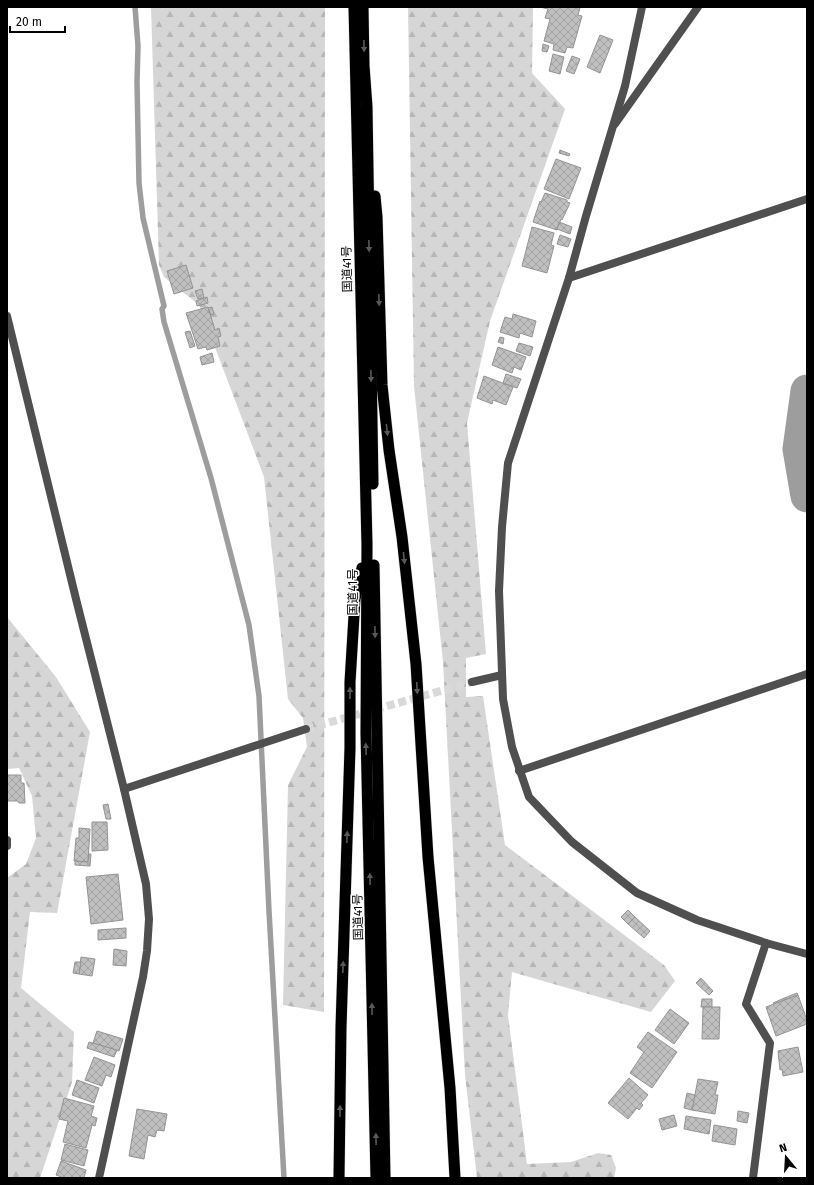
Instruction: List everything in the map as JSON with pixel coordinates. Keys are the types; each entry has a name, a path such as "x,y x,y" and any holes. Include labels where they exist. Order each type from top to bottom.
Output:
{"highway":[{"name":"国道41号","path":"354,7 367,545 366,733 376,1178"},
{"name":"国道41号","path":"363,7 364,66 367,107 385,1178"},
{"path":"367,107 377,217 382,385 389,450 402,537 416,664 428,857 450,1088 455,1178"},
{"path":"339,1178 341,1027 350,682 355,599 367,545"}],"street":[{"path":"642,7 625,86 569,278 508,463 502,527 499,591 503,698 512,747 519,771 530,797 572,842 637,893 697,920 766,943 807,954"},
{"path":"613,126 698,7"},
{"path":"569,278 807,199"},
{"path":"7,316 124,789 146,884 149,919 147,951 143,977 99,1178"},
{"path":"519,771 807,674"},
{"path":"472,682 502,675"},
{"path":"124,789 306,729"},
{"path":"7,840 7,846"},
{"path":"753,1178 770,1043 746,1004 766,943"}],"green space":[{"path":"151,7 325,7 324,1012 283,1005 288,785 307,747 303,718 288,699 264,477 199,305 164,277 159,265"},
{"path":"408,7 533,7 532,73 565,109 490,321 467,423 486,654 466,658 466,697 483,696 505,845 664,965 675,981 651,1012 512,972 508,1015 527,1164 571,1162 598,1153 611,1155 616,1168 614,1178 477,1178 465,1075 443,662 414,386"},
{"path":"7,617 56,677 90,732 57,913 30,912 21,988 74,1032 72,1082 40,1178 7,1178 7,878 26,864 36,838 32,796 19,768 7,769"}],"building":[{"path":"540,7 580,8 578,15 582,16 573,48 567,47 565,53 553,50 554,44 544,41 550,19 545,18 548,9"},
{"path":"600,35 613,40 600,73 587,67"},
{"path":"543,44 549,46 547,52 542,51"},
{"path":"553,54 564,57 560,74 549,71"},
{"path":"572,56 580,59 574,74 566,71"},
{"path":"560,150 570,154 569,156 559,153"},
{"path":"556,159 581,168 569,199 544,189"},
{"path":"545,193 567,200 567,202 570,203 557,230 533,222 540,201 541,202"},
{"path":"559,222 572,227 570,234 557,229"},
{"path":"532,227 554,233 551,245 554,246 547,273 522,266"},
{"path":"560,235 571,239 568,247 557,244"},
{"path":"186,265 193,288 174,294 167,271"},
{"path":"202,289 204,298 198,299 195,291"},
{"path":"207,297 208,303 197,306 196,301"},
{"path":"208,307 215,330 219,328 221,336 218,337 220,346 207,350 206,347 198,349 186,313"},
{"path":"212,307 214,314 211,315 208,308"},
{"path":"513,314 536,321 532,337 520,333 519,338 500,332 505,317 512,319"},
{"path":"190,331 195,346 190,348 185,332"},
{"path":"500,337 504,338 503,344 498,342"},
{"path":"519,343 533,347 530,356 516,351"},
{"path":"498,347 526,357 521,370 514,367 512,373 492,365"},
{"path":"212,353 214,362 202,365 200,357"},
{"path":"506,374 521,379 517,388 503,383"},
{"path":"484,376 513,387 506,405 493,400 492,404 477,398"},
{"path":"7,775 21,775 21,783 24,783 25,803 19,803 18,801 7,801"},
{"path":"108,804 111,819 106,819 103,805"},
{"path":"92,822 107,822 108,850 92,851"},
{"path":"79,828 90,829 88,862 74,861 76,838 79,838"},
{"path":"89,854 91,854 90,866 75,865 75,861 88,862"},
{"path":"118,874 123,920 91,924 86,877"},
{"path":"628,910 635,917 628,924 621,917"},
{"path":"635,917 650,931 644,938 628,924"},
{"path":"126,928 126,938 98,940 98,930"},
{"path":"114,949 127,951 126,966 113,965"},
{"path":"81,957 95,959 92,976 79,974"},
{"path":"75,962 81,962 79,974 73,973"},
{"path":"701,978 713,991 709,995 696,983"},
{"path":"797,993 798,995 774,1004 773,1003 782,999"},
{"path":"798,995 807,1024 776,1036 766,1007"},
{"path":"702,999 712,999 712,1007 701,1007"},
{"path":"703,1007 720,1007 719,1039 702,1039"},
{"path":"670,1009 689,1023 674,1044 655,1030"},
{"path":"97,1031 123,1039 119,1051 93,1043"},
{"path":"648,1032 677,1052 652,1088 630,1073 644,1052 637,1047"},
{"path":"89,1042 117,1050 114,1057 87,1048"},
{"path":"798,1047 803,1072 783,1076 782,1069 780,1070 778,1051"},
{"path":"94,1057 115,1065 111,1077 106,1075 102,1086 85,1080"},
{"path":"629,1078 648,1095 641,1103 643,1105 639,1110 637,1108 628,1119 608,1103"},
{"path":"698,1079 718,1082 715,1095 718,1095 715,1114 692,1110"},
{"path":"77,1080 99,1088 94,1103 72,1095"},
{"path":"687,1093 695,1095 692,1110 684,1108"},
{"path":"64,1098 94,1106 91,1116 97,1118 95,1126 92,1125 86,1148 63,1142 68,1121 59,1119"},
{"path":"137,1109 167,1114 164,1131 157,1130 155,1137 148,1135 144,1159 129,1156"},
{"path":"738,1111 749,1113 747,1123 737,1121"},
{"path":"674,1115 677,1126 662,1130 659,1119"},
{"path":"686,1116 711,1120 709,1134 684,1129"},
{"path":"714,1125 737,1129 735,1145 712,1141"},
{"path":"65,1144 88,1150 84,1166 61,1160"},
{"path":"61,1161 86,1170 84,1178 64,1178 56,1175"}],"waterway":[{"path":"135,7 138,46 137,82 139,183 143,218 164,306 162,309 164,322 211,478 249,625 259,696 284,1178"},
{"path":"807,391 799,449 807,496"}],"tunnel":[{"path":"306,729 472,682"}]}
